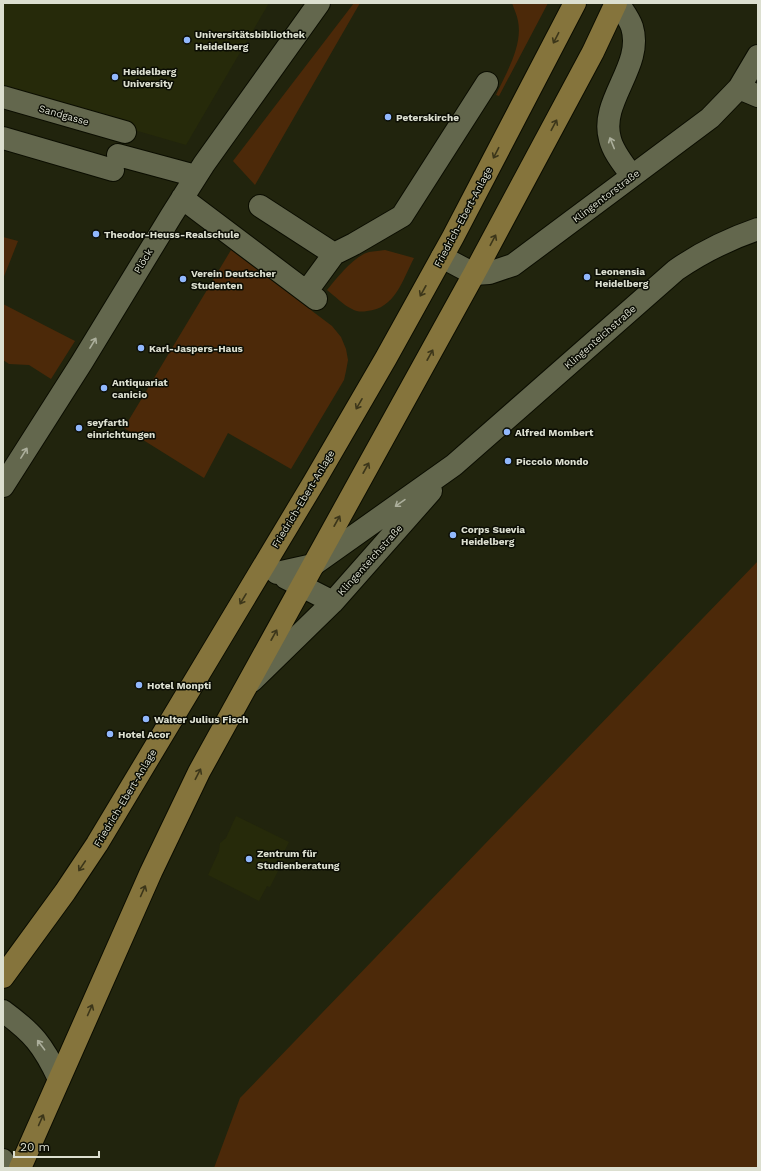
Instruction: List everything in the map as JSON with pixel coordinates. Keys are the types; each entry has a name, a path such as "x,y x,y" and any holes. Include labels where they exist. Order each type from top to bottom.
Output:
{"main road":[{"name":"Friedrich-Ebert-Anlage","path":"3,977 65,892 97,844 270,569 314,482 442,257 575,3"},
{"path":"593,52 602,3"},
{"path":"20,1168 174,823 199,772 244,688 474,274 593,52 617,3"}],"street":[{"name":"Plöck","path":"3,486 196,176 319,3"},
{"path":"617,3 632,27 634,46 631,59 611,110 608,120 608,131 615,151 632,176"},
{"name":"Klingentorstraße","path":"474,274 489,272 513,265 710,118 749,92 758,56"},
{"path":"182,198 311,295 334,254 402,216 487,83"},
{"name":"Sandgasse","path":"3,97 125,132"},
{"path":"3,138 116,163 196,176"},
{"path":"260,206 334,254"},
{"name":"Klingenteichstraße","path":"270,569 313,564 454,465 676,270 698,255 758,229"},
{"path":"442,257 474,274"},
{"name":"Klingenteichstraße","path":"244,688 333,602 454,465"},
{"name":"Klingenteichstraße","path":"270,569 333,602"},
{"path":"3,1011 23,1026 44,1049 60,1079"},
{"path":"3,1160 6,1168"}],"shaded area":[{"name":"Heidelberg University","path":"3,3 269,3 186,145 3,92"},
{"path":"354,3 360,3 255,185 233,161"},
{"path":"512,3 548,3 499,96 496,95 513,59 518,40 518,21"},
{"path":"3,237 18,241 3,279"},
{"path":"231,250 332,326 341,337 346,349 348,360 344,380 291,469 228,433 204,478 124,428"},
{"path":"385,250 414,258 397,292 385,305 377,309 361,312 345,305 327,290 346,268 363,254"},
{"path":"3,304 75,341 51,379 29,365 9,364 3,360"},
{"path":"758,561 758,1168 214,1168 240,1098"},
{"name":"Zentrum für Studienberatung","path":"236,816 289,842 281,858 284,859 270,887 267,886 259,901 208,875 219,851 220,843 226,838"}],"place":[{"name":"Universitätsbibliothek Heidelberg","path":"187,40"},
{"name":"Heidelberg University","path":"115,77"},
{"name":"Peterskirche","path":"388,117"},
{"name":"Theodor-Heuss-Realschule","path":"96,234"},
{"name":"Leonensia Heidelberg","path":"587,277"},
{"name":"Verein Deutscher Studenten","path":"183,279"},
{"name":"Karl-Jaspers-Haus","path":"141,348"},
{"name":"Antiquariat canicio","path":"104,388"},
{"name":"seyfarth einrichtungen","path":"79,428"},
{"name":"Alfred Mombert","path":"507,432"},
{"name":"Piccolo Mondo","path":"508,461"},
{"name":"Corps Suevia Heidelberg","path":"453,535"},
{"name":"Hotel Monpti","path":"139,685"},
{"name":"Walter Julius Fisch","path":"146,719"},
{"name":"Hotel Acor","path":"110,734"},
{"name":"Zentrum für Studienberatung","path":"249,859"}]}
